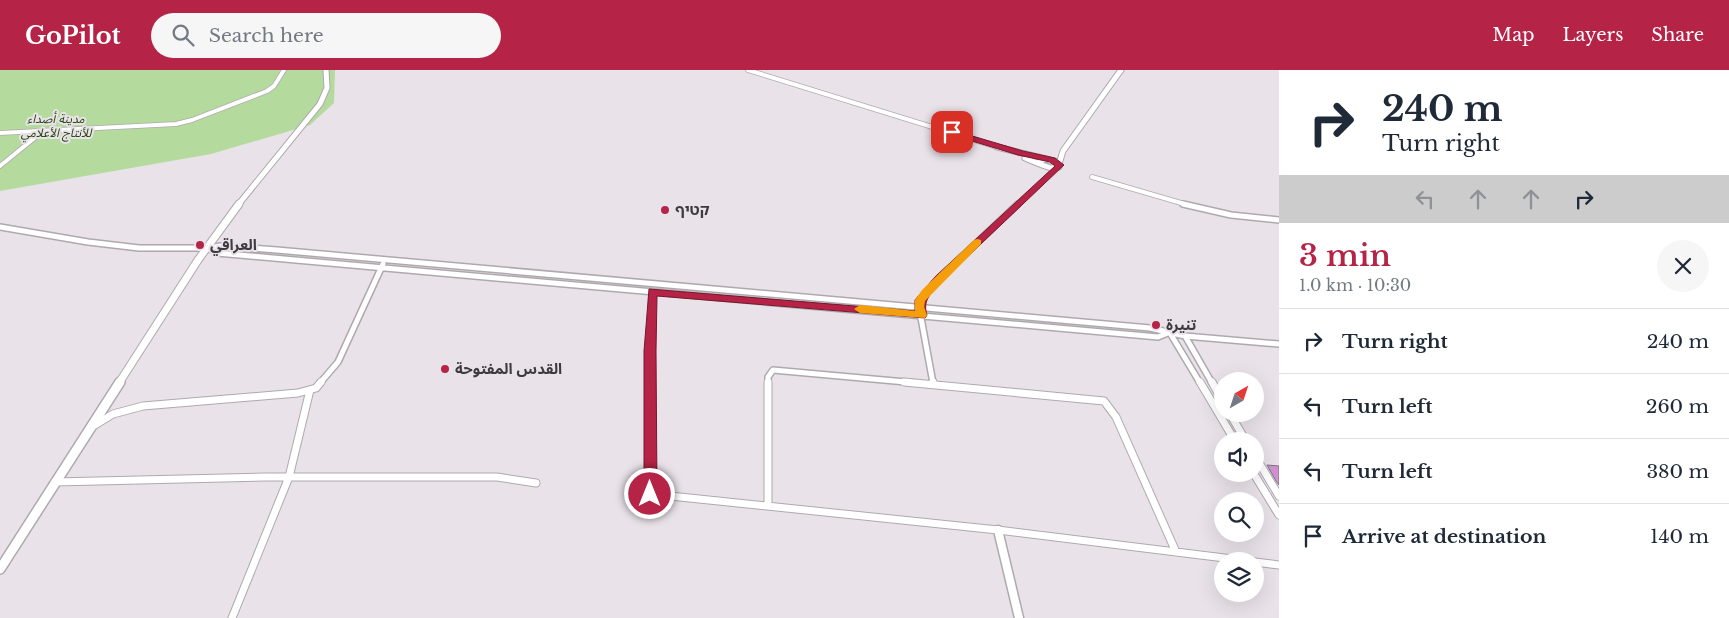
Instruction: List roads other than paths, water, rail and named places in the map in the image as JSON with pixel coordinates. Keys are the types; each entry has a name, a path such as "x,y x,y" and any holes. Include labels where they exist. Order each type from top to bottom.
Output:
{"main road":[{"path":"0,569 198,260 229,216 317,108 328,89 326,70"}],"street":[{"path":"0,133 170,124 186,121 271,88 284,70"},
{"path":"748,70 997,147 1047,159 1056,168"},
{"path":"933,384 922,315 919,307 920,300 938,279 1056,168 1063,151 1121,70"},
{"path":"0,166 43,131"},
{"path":"997,147 1044,166 1056,168"},
{"path":"1044,166 1040,160 1047,159 1063,151"},
{"path":"1092,177 1177,204 1237,216 1279,220"},
{"path":"0,227 88,242 140,248 208,248 221,246 1150,328 1185,336 1278,345"},
{"path":"208,248 217,253 1158,337 1170,333"},
{"path":"89,429 113,414 143,406 298,393 316,388 338,362 385,260"},
{"path":"652,292 650,494 998,530 1214,557"},
{"path":"1170,333 1230,432"},
{"path":"1185,336 1214,386"},
{"path":"768,506 768,377 773,370 1104,401 1116,416 1176,552"},
{"path":"232,618 289,477 310,390"},
{"path":"1264,471 1279,496"},
{"path":"55,482 289,477 497,477 536,483"},
{"path":"1259,482 1279,515"},
{"path":"998,530 1018,618"},
{"path":"1264,563 1279,565"}],"place":[{"name":"קטיף","path":"665,210"},
{"name":"العراقي","path":"200,245"},
{"name":"تنيرة","path":"1156,325"},
{"name":"القدس المفتوحة","path":"445,369"}],"park label":[{"name":"مدينة أصداء للأنتاج الأعلامي","path":"56,126"}]}
